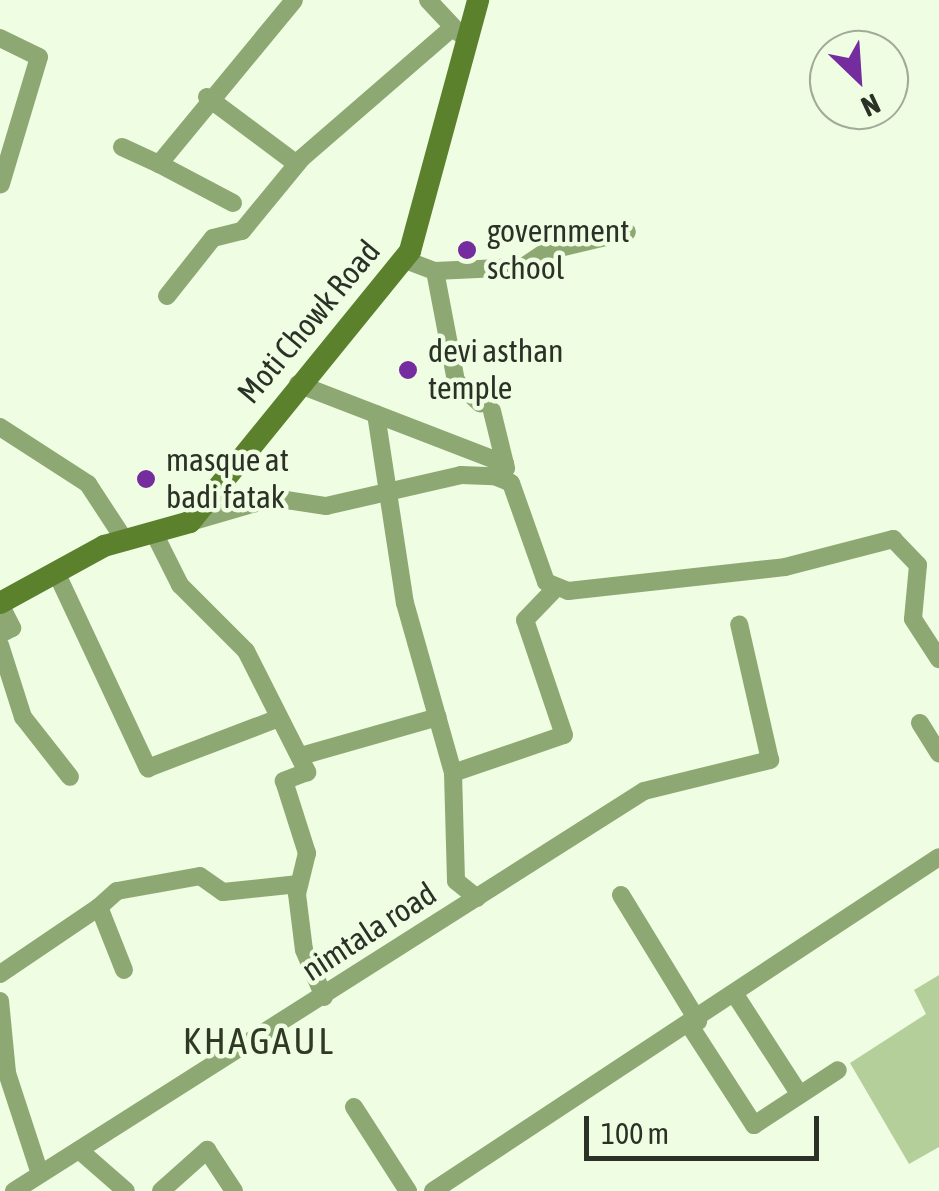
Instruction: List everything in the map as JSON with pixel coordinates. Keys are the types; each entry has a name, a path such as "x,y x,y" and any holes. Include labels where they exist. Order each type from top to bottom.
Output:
{"street":[{"path":"159,164 207,97 294,0"},
{"path":"167,296 213,238 242,231 297,164 460,34 428,0"},
{"name":"Moti Chowk Road","path":"0,603 56,572 126,542 156,537 190,522 402,259 460,34 478,0"},
{"path":"0,38 40,57 1,184"},
{"path":"207,97 297,164"},
{"path":"122,147 233,203"},
{"path":"402,259 435,271 523,267 547,251 627,232"},
{"path":"435,271 456,381 486,407 510,483 554,590"},
{"path":"298,384 505,464"},
{"path":"376,414 386,496 453,773 456,881 477,898"},
{"path":"0,427 88,484 126,542"},
{"path":"190,522 273,498 326,506 386,496 460,475 510,483"},
{"path":"156,537 180,585 246,652 276,719 307,772 284,781 308,853 299,884 304,950 324,997"},
{"path":"453,773 562,740 525,620 554,590 786,567 893,538 918,565 913,619 939,660"},
{"path":"56,572 148,768 276,719"},
{"path":"0,603 12,628 0,634"},
{"name":"nimtala road","path":"14,1191 644,791 770,760 739,624"},
{"path":"0,645 24,717 70,778"},
{"path":"301,756 438,717"},
{"path":"920,723 939,753"},
{"path":"434,1191 694,1024 734,992 939,857"},
{"path":"0,974 118,891 200,876 223,892 299,884"},
{"path":"621,895 754,1124 838,1070"},
{"path":"99,907 124,970"},
{"path":"734,992 800,1095"},
{"path":"0,1002 8,1100 40,1174"},
{"path":"354,1108 408,1191"},
{"path":"80,1150 126,1191"},
{"path":"160,1191 207,1150 234,1191"}],"green space":[{"path":"939,975 939,1147 909,1164 850,1063 926,1014 914,990"}],"place":[{"name":"government school","path":"467,250"},
{"name":"devi asthan temple","path":"408,370"},
{"name":"masque at badi fatak","path":"146,479"}],"district":[{"name":"KHAGAUL","path":"259,1041"}]}
